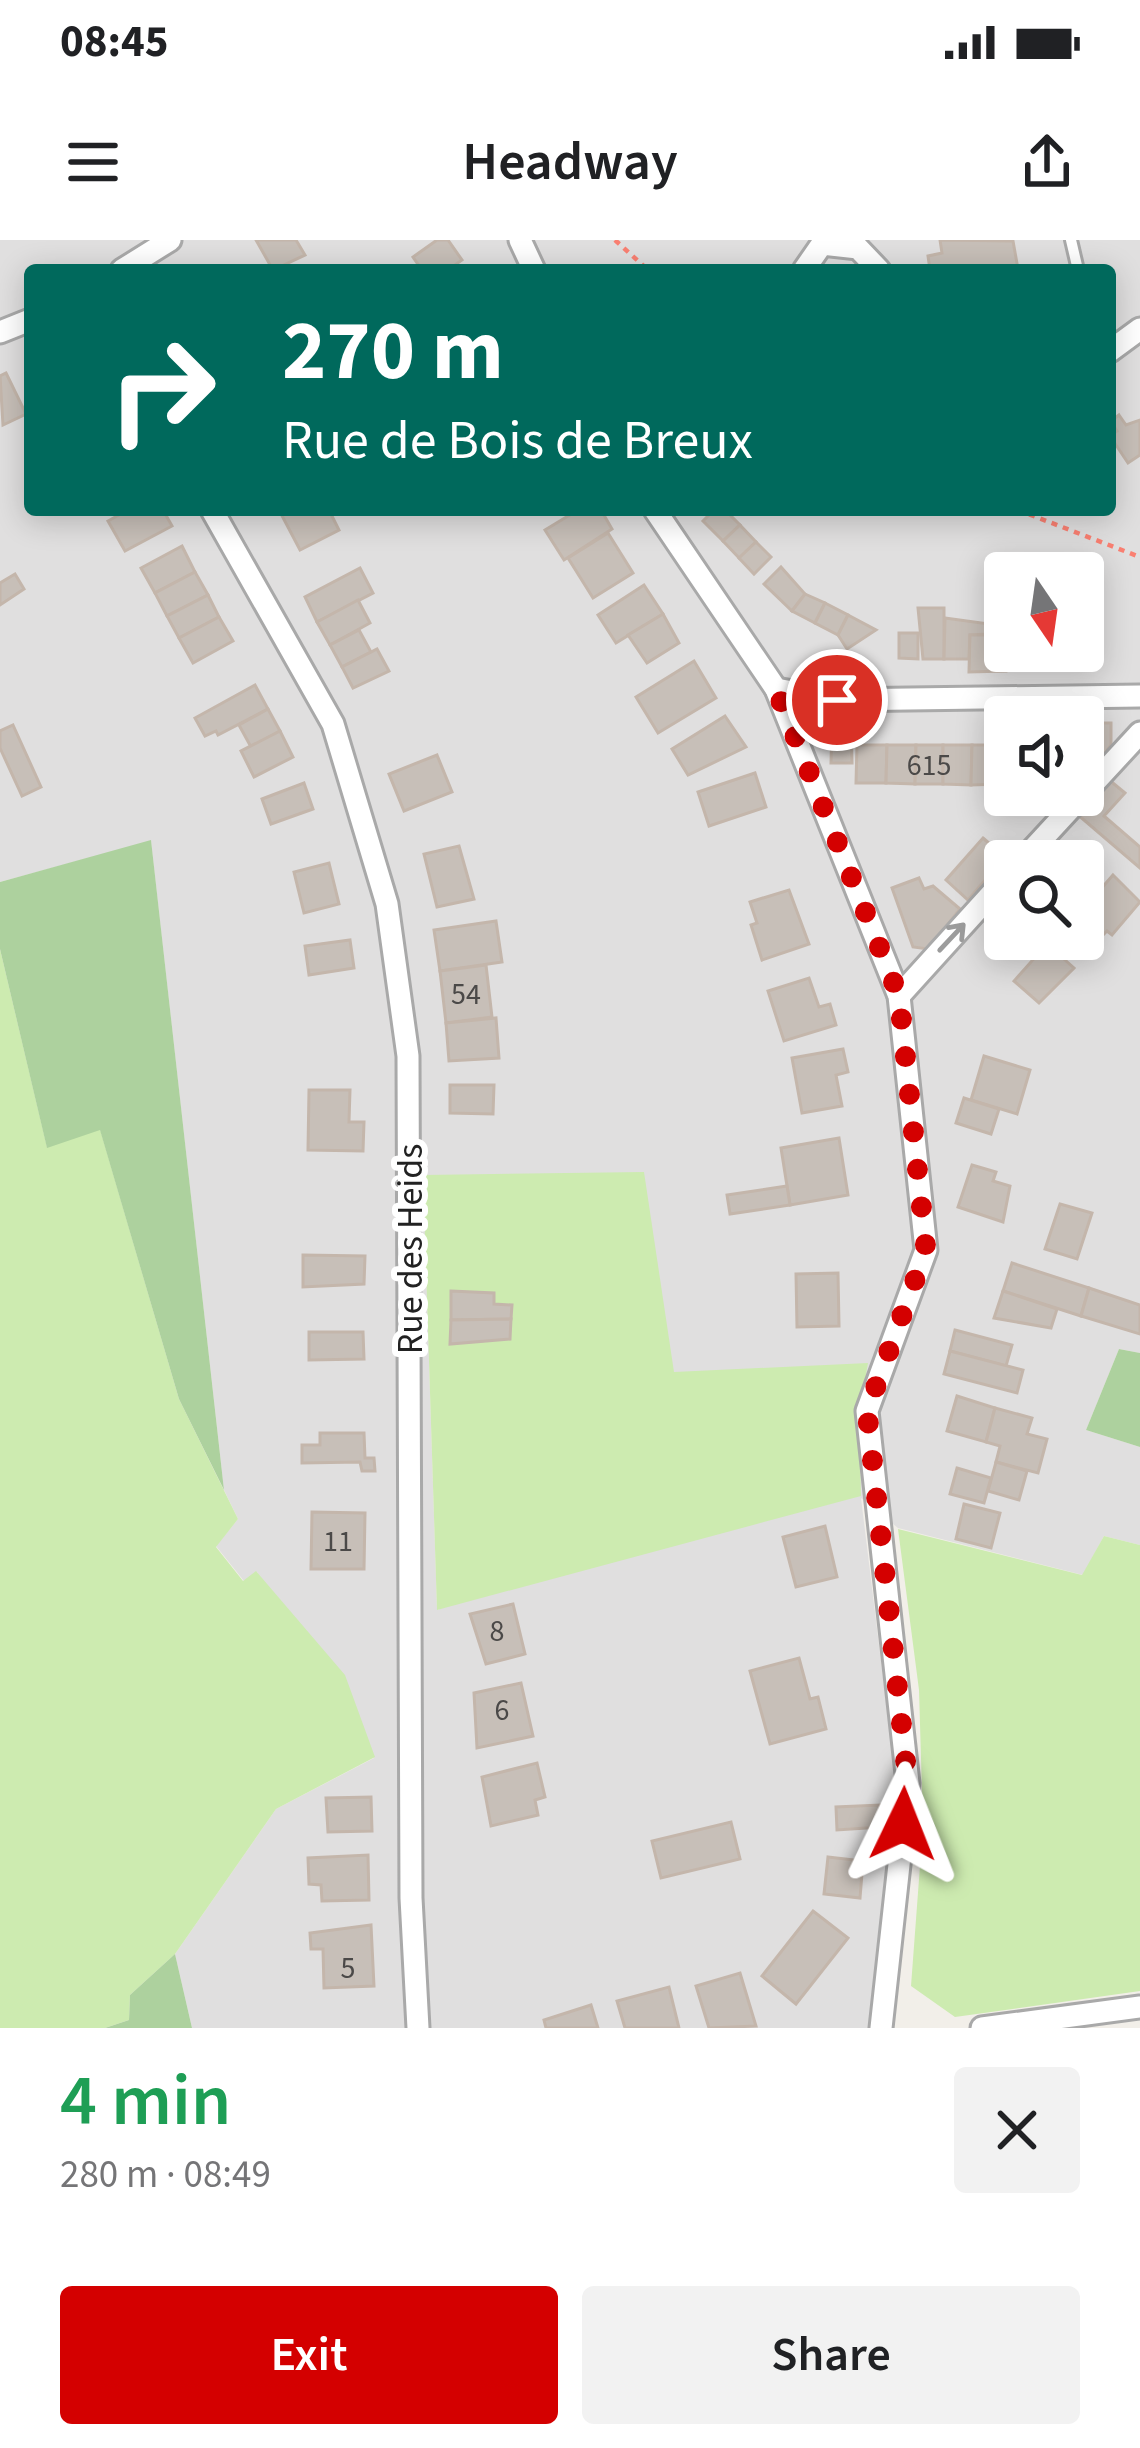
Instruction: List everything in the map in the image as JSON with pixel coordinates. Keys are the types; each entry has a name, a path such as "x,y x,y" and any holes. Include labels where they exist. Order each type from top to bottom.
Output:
{"street":[{"path":"132,264 170,240"},
{"path":"808,264 822,244 858,248 873,264"},
{"name":"Rue des Heids","path":"215,516 333,724 388,904 408,1056 411,1898 418,2028"},
{"path":"659,516 776,689 899,996 926,1250 867,1411 908,1783 880,2028"},
{"path":"776,689 837,700 1140,696"},
{"path":"1041,840 1140,733"},
{"path":"899,996 984,902"},
{"path":"982,2028 1140,2007"}],"path":[{"path":"616,240 642,264"},
{"path":"1034,516 1140,557"}],"shaded area":[{"path":"0,240 1140,240 1140,1353 1119,1349 1086,1430 1140,1447 1140,1545 1104,1536 1083,1575 898,1528 861,1498 899,1808 888,2028 192,2028 175,1954 276,1809 374,1758 257,1572 244,1581 216,1546 238,1519 224,1490 151,841 0,882","holes":["423,1175 674,1373 438,1610 437,1609"]}],"green space":[{"path":"151,840 224,1490 179,1399 100,1130 47,1148 0,949 0,882"},
{"path":"0,949 47,1147 100,1129 179,1399 238,1519 216,1547 243,1581 256,1571 345,1675 375,1757 276,1809 175,1954 130,1995 129,2020 105,2028 0,2028"},
{"path":"644,1172 674,1372 868,1363 859,1415 861,1496 437,1610 423,1175"},
{"path":"1119,1349 1140,1353 1140,1447 1086,1430"},
{"path":"898,1529 1082,1575 1104,1536 1140,1545 1140,1991 955,2017 911,1986 923,1826 919,1690"},
{"path":"175,1954 192,2028 105,2028 129,2020 130,1995"}],"building":[{"path":"256,240 296,240 305,255 286,264 270,264"},
{"path":"437,240 448,240 462,260 418,264 413,257"},
{"path":"940,240 1013,241 1017,264 929,264 928,256 942,253"},
{"path":"6,373 24,410 24,415 3,425 0,376"},
{"path":"1119,415 1126,425 1140,420 1140,455 1128,463 1116,445"},
{"path":"117,516 166,516 172,526 125,551 108,521"},
{"path":"282,516 332,516 339,530 300,550"},
{"path":"568,516 604,516 612,529 564,560 545,530"},
{"path":"708,516 731,516 740,525 723,541 703,521"},
{"path":"740,525 756,542 739,558 723,541"},
{"path":"608,533 633,573 593,598 568,558"},
{"path":"756,542 771,557 754,574 739,558"},
{"path":"182,546 195,572 155,593 141,568"},
{"path":"781,567 805,594 792,611 764,584"},
{"path":"360,568 373,593 317,622 305,597"},
{"path":"195,572 208,595 167,616 155,593"},
{"path":"15,574 24,589 0,605 0,583"},
{"path":"644,585 663,614 616,643 598,615"},
{"path":"805,594 825,603 815,623 792,611"},
{"path":"208,595 219,617 179,638 167,616"},
{"path":"358,600 370,623 330,645 317,622"},
{"path":"825,603 848,615 838,635 815,623"},
{"path":"918,608 944,608 944,659 923,659"},
{"path":"663,614 679,643 647,663 628,635"},
{"path":"848,615 876,630 847,649 838,635"},
{"path":"219,617 233,641 193,663 179,638"},
{"path":"945,618 984,623 984,634 970,635 969,659 944,659"},
{"path":"359,630 371,652 342,667 330,645"},
{"path":"899,633 918,633 918,659 899,658"},
{"path":"970,635 984,635 984,672 969,672"},
{"path":"377,649 389,671 353,688 342,667"},
{"path":"694,661 716,698 658,733 636,697"},
{"path":"255,685 268,709 218,735 216,731 205,736 195,718"},
{"path":"268,709 280,731 251,747 239,725"},
{"path":"725,716 746,747 688,775 672,749"},
{"path":"1104,723 1111,723 1111,745 1104,754"},
{"path":"832,724 851,724 852,763 831,763"},
{"path":"13,725 41,787 22,796 0,748 0,731"},
{"path":"280,731 293,757 254,777 241,751"},
{"path":"857,745 887,745 886,783 856,783"},
{"path":"887,745 916,745 915,784 886,783"},
{"path":"916,745 943,745 943,784 915,784"},
{"path":"943,745 972,745 971,785 943,784"},
{"path":"972,745 984,745 984,785 971,785"},
{"path":"437,755 452,792 404,811 389,774"},
{"path":"755,773 766,807 709,826 698,792"},
{"path":"1108,779 1125,793 1104,816"},
{"path":"304,783 313,809 271,824 262,799"},
{"path":"1079,816 1104,816 1140,847 1140,868"},
{"path":"985,840 984,881 968,900 946,880"},
{"path":"459,846 474,899 437,907 424,854"},
{"path":"329,863 339,904 304,913 294,872"},
{"path":"1113,875 1140,902 1112,935 1104,934 1104,885"},
{"path":"919,878 924,889 933,886 960,909 928,949 913,947 892,888"},
{"path":"789,890 809,944 762,960 751,925 757,923 750,902"},
{"path":"496,921 502,962 440,971 434,930"},
{"path":"350,940 354,968 309,975 305,946"},
{"path":"1033,960 1065,960 1074,968 1039,1003 1014,981"},
{"path":"486,965 492,1017 446,1023 440,971"},
{"path":"809,978 819,1007 830,1004 836,1025 784,1041 768,991"},
{"path":"496,1018 499,1058 449,1061 446,1023"},
{"path":"843,1049 848,1072 836,1075 842,1106 802,1113 792,1058"},
{"path":"984,1056 1030,1070 1017,1114 971,1100"},
{"path":"450,1085 494,1085 493,1114 450,1113"},
{"path":"309,1090 350,1090 349,1122 364,1122 363,1151 308,1150"},
{"path":"964,1098 999,1109 991,1134 956,1123"},
{"path":"839,1138 848,1195 790,1205 781,1148"},
{"path":"972,1165 996,1172 993,1181 1010,1186 1003,1222 958,1207"},
{"path":"787,1186 790,1205 730,1214 727,1195"},
{"path":"1060,1204 1092,1213 1077,1259 1045,1249"},
{"path":"303,1255 365,1256 364,1284 303,1287"},
{"path":"1012,1263 1089,1288 1081,1316 1003,1291"},
{"path":"838,1273 839,1326 797,1327 796,1274"},
{"path":"1089,1288 1140,1305 1140,1334 1081,1316"},
{"path":"451,1291 494,1293 494,1304 512,1305 511,1319 451,1320"},
{"path":"1003,1291 1057,1309 1051,1328 994,1318"},
{"path":"511,1319 510,1339 450,1344 451,1320"},
{"path":"955,1330 1012,1345 1006,1366 950,1351"},
{"path":"309,1332 363,1332 364,1359 309,1360"},
{"path":"950,1351 1023,1370 1017,1393 944,1374"},
{"path":"957,1396 995,1408 986,1442 947,1431"},
{"path":"995,1408 1032,1418 1027,1434 1047,1439 1038,1473 996,1462 1000,1446 986,1442"},
{"path":"320,1433 364,1433 365,1458 374,1458 375,1471 362,1471 360,1462 302,1463 302,1445 320,1445"},
{"path":"996,1462 1027,1471 1019,1500 988,1491"},
{"path":"957,1468 991,1478 984,1503 950,1494"},
{"path":"964,1504 1000,1513 991,1548 956,1539"},
{"path":"312,1512 365,1513 364,1569 311,1569"},
{"path":"825,1526 837,1577 796,1587 783,1537"},
{"path":"513,1604 525,1654 486,1664 470,1614"},
{"path":"799,1658 810,1699 818,1697 826,1729 770,1744 750,1671"},
{"path":"521,1683 533,1736 477,1748 474,1693"},
{"path":"537,1763 545,1797 535,1800 538,1815 491,1826 482,1777"},
{"path":"371,1797 372,1831 328,1832 326,1798"},
{"path":"880,1805 881,1827 837,1830 836,1807"},
{"path":"731,1822 740,1859 661,1878 652,1841"},
{"path":"368,1855 369,1900 322,1901 321,1885 309,1884 308,1858"},
{"path":"828,1857 863,1861 860,1898 824,1894"},
{"path":"813,1911 848,1938 796,2004 762,1976"},
{"path":"371,1925 374,1986 324,1988 323,1949 311,1949 310,1933"},
{"path":"740,1973 756,2026 709,2028 696,1986"},
{"path":"669,1987 679,2028 625,2028 617,2001"},
{"path":"591,2005 598,2028 546,2028 544,2020"}],"route":[{"path":"837,700 776,689 899,996 926,1250 867,1411 908,1783 903,1824"}]}
